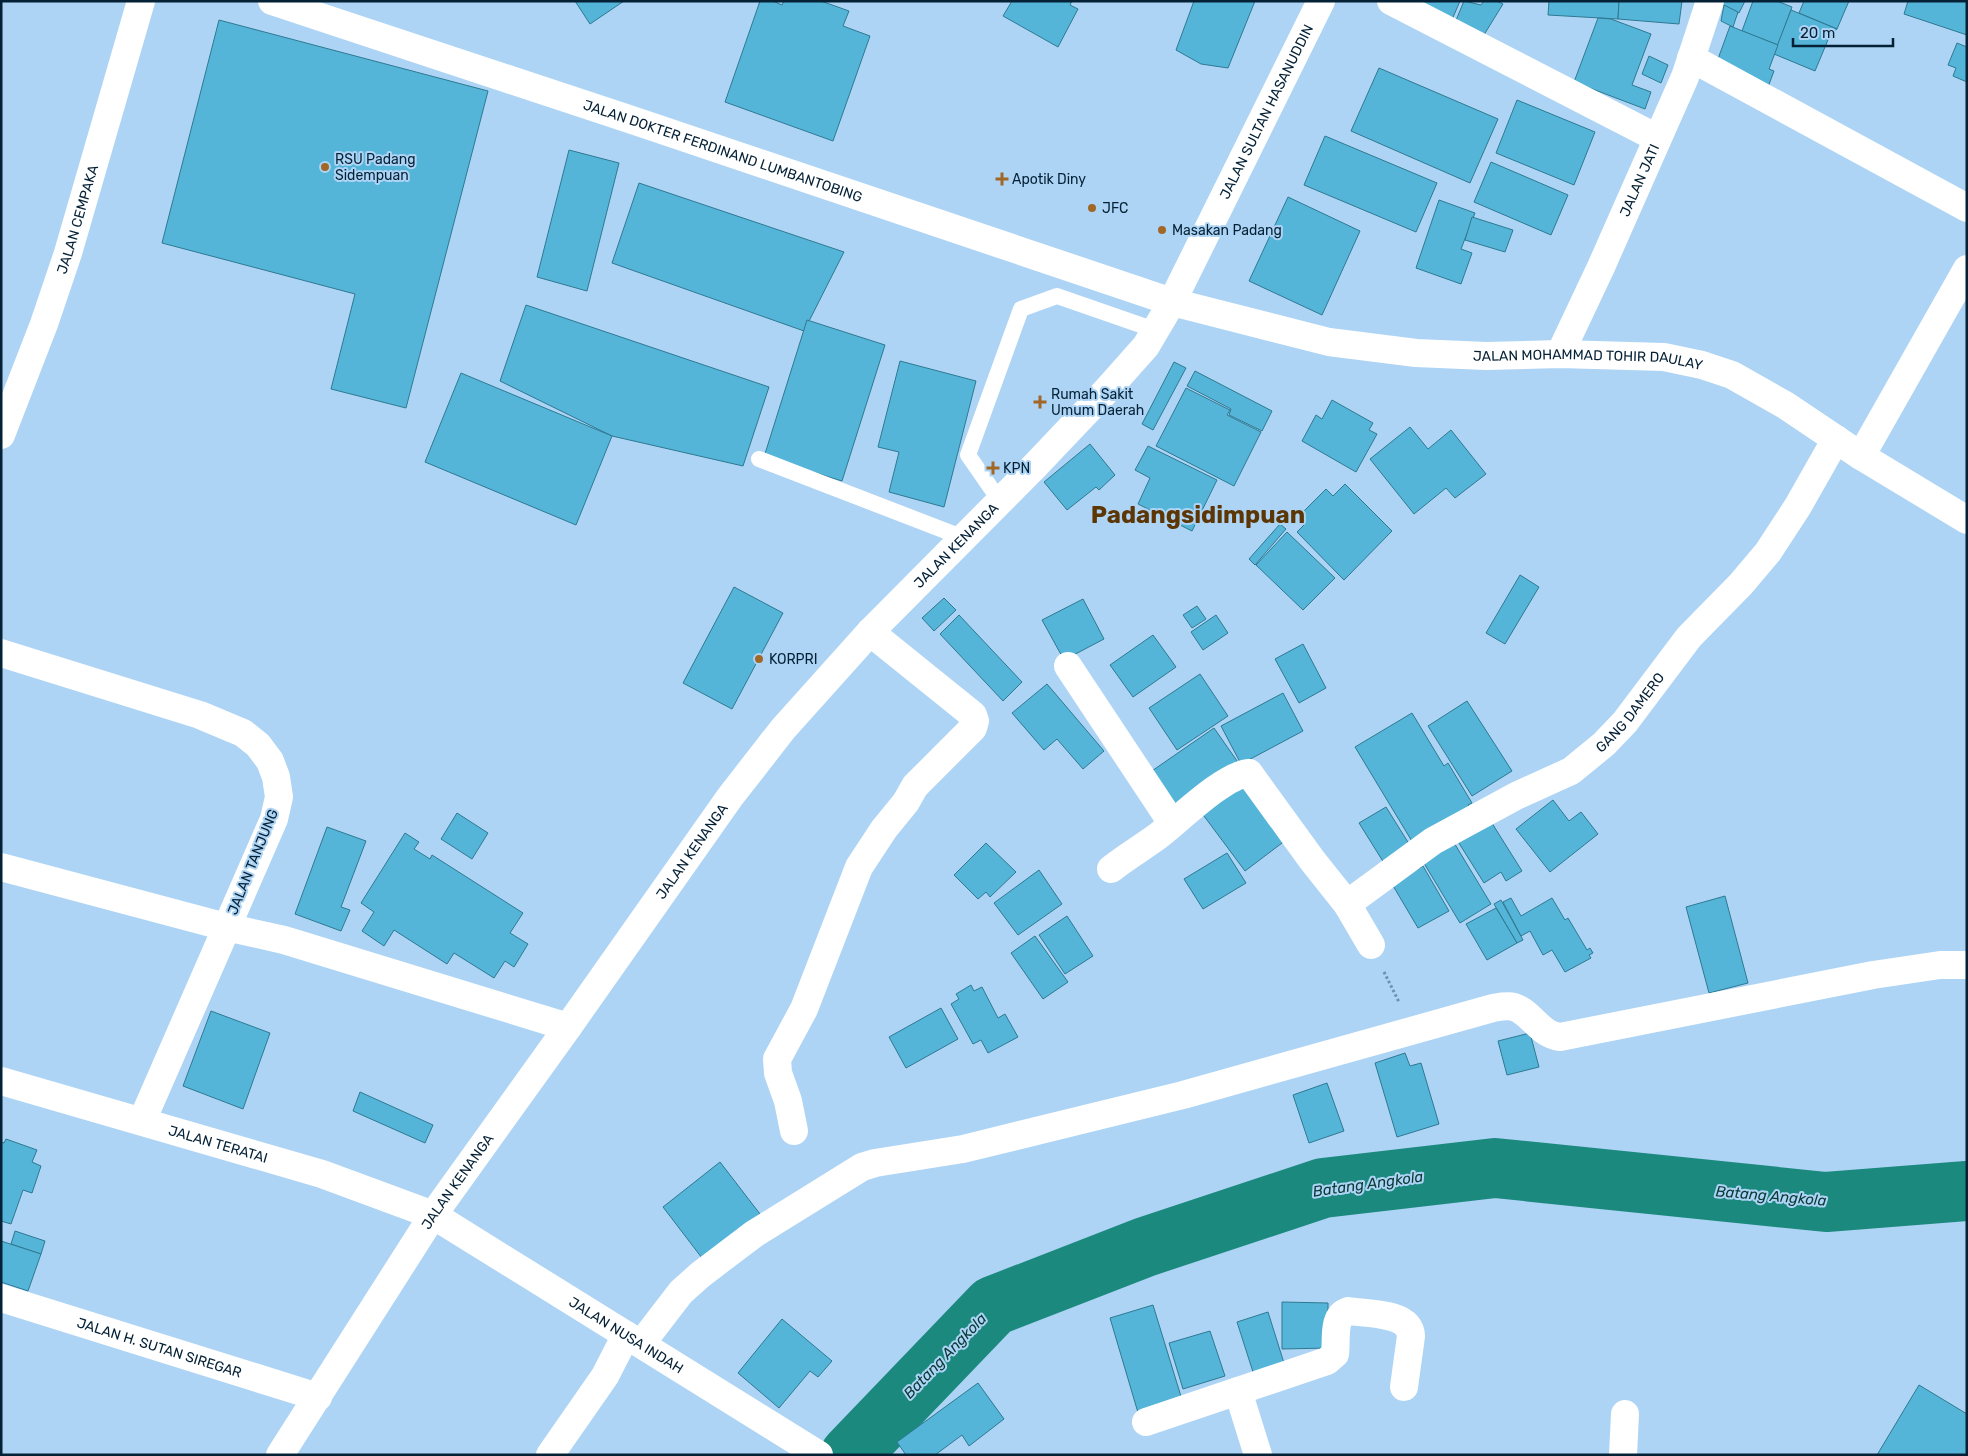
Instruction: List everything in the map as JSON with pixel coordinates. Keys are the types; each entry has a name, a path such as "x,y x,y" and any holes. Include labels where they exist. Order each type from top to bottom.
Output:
{"street":[{"name":"JALAN CEMPAKA","path":"1,435 44,324 68,253 141,1"},
{"name":"JALAN DOKTER FERDINAND LUMBANTOBING","path":"272,1 1172,302"},
{"name":"JALAN SULTAN HASANUDDIN","path":"1172,302 1321,1"},
{"path":"1391,1 1657,138"},
{"name":"JALAN JATI","path":"1560,354 1601,267 1685,77 1710,1"},
{"path":"1691,58 1967,208"},
{"path":"1861,456 1967,269"},
{"name":"JALAN KENANGA","path":"280,1455 433,1215 568,1028 730,797 783,729 870,632 1000,502 1106,391 1146,346 1172,302"},
{"name":"JALAN MOHAMMAD TOHIR DAULAY","path":"1172,302 1329,342 1416,353 1486,356 1560,354 1664,357 1702,365 1732,374 1784,405 1861,456 1967,520"},
{"name":"GANG DAMERO","path":"1348,904 1433,841 1516,796 1571,771 1604,744 1625,722 1689,638 1741,584 1768,552 1798,506 1836,439"},
{"path":"794,1131 788,1101 778,1073 778,1059 804,1009 860,867 884,829 906,802 915,786 973,728 976,721 974,715 870,632"},
{"name":"JALAN TANJUNG","path":"1,653 200,715 242,733 258,745 270,760 276,777 279,797 274,819 142,1121"},
{"path":"1068,666 1172,823"},
{"path":"1111,869 1241,773 1249,773 1312,860 1348,904 1371,945"},
{"path":"1,867 226,927 284,940 568,1028"},
{"path":"550,1455 605,1376 633,1340 681,1292 754,1234 862,1167 875,1163 963,1149 1183,1095 1504,1006 1514,1007 1523,1012 1545,1032 1560,1037 1873,975 1940,965 1967,965"},
{"name":"JALAN TERATAI","path":"1,1081 322,1174 433,1215"},
{"name":"JALAN NUSA INDAH","path":"433,1215 819,1455"},
{"name":"JALAN H. SUTAN SIREGAR","path":"1,1298 318,1397"},
{"path":"1146,1422 1330,1359 1335,1354 1338,1319 1348,1311 1399,1318 1408,1325 1411,1330 1411,1336 1404,1387"},
{"path":"1238,1391 1258,1455"},
{"path":"1623,1455 1625,1414"}],"lane":[{"path":"1000,502 968,455 1021,309 1057,296 1155,330"},
{"path":"759,459 964,538"}],"path":[{"path":"1371,945 1413,1030"}],"building":[{"path":"575,1 624,1 590,24"},
{"path":"760,1 773,1 782,5 784,1 821,1 849,11 843,26 870,36 833,141 725,102"},
{"path":"1012,1 1072,1 1070,5 1078,9 1058,47 1003,16"},
{"path":"1194,1 1255,1 1228,68 1201,64 1176,50"},
{"path":"1403,1 1460,1 1451,22"},
{"path":"1464,1 1481,5 1484,1 1497,1 1503,4 1482,38 1454,25"},
{"path":"1549,1 1619,1 1618,19 1548,15"},
{"path":"1619,1 1682,1 1679,24 1618,19"},
{"path":"1722,1 1745,1 1739,13 1721,4"},
{"path":"1753,1 1777,1 1792,7 1778,45 1742,31"},
{"path":"1804,1 1849,1 1837,29 1799,13"},
{"path":"1908,1 1967,1 1967,35 1904,14"},
{"path":"1724,5 1738,12 1733,27 1721,21"},
{"path":"1791,10 1837,29 1830,35 1815,71 1774,54"},
{"path":"1598,18 1611,19 1651,34 1632,85 1651,92 1645,109 1574,82"},
{"name":"RSU Padang Sidempuan","path":"219,20 488,91 406,408 331,389 355,294 162,243"},
{"path":"1730,26 1778,45 1769,69 1774,71 1768,87 1715,67"},
{"path":"1957,43 1967,47 1967,82 1953,76 1956,68 1948,65"},
{"path":"1649,56 1668,65 1661,83 1642,74"},
{"path":"1379,68 1498,119 1470,183 1351,131"},
{"path":"1517,100 1595,132 1574,185 1496,153"},
{"path":"1325,136 1437,183 1416,232 1304,185"},
{"path":"569,150 619,163 587,291 537,277"},
{"path":"1491,162 1568,195 1551,235 1474,202"},
{"path":"639,183 844,252 804,331 612,263"},
{"path":"1288,197 1360,231 1322,315 1249,281"},
{"path":"1439,200 1475,213 1461,249 1472,253 1461,284 1416,268"},
{"path":"1472,217 1513,230 1505,252 1465,240"},
{"path":"526,305 769,387 743,466 612,436 500,381"},
{"path":"807,320 885,345 842,481 764,457"},
{"path":"900,361 976,381 944,507 889,492 899,452 878,447"},
{"path":"1174,362 1186,368 1153,430 1142,424"},
{"path":"1195,371 1272,411 1262,431 1229,415 1231,409 1187,386"},
{"path":"461,373 612,436 576,525 425,462"},
{"path":"1186,388 1230,410 1227,415 1261,432 1234,486 1156,446"},
{"path":"1332,400 1373,423 1369,430 1377,434 1356,472 1302,441 1316,415 1322,419"},
{"path":"1410,427 1428,449 1451,430 1486,474 1455,498 1446,488 1414,514 1370,459"},
{"path":"1090,444 1115,475 1099,490 1096,487 1067,510 1044,482"},
{"path":"1148,446 1217,480 1192,531 1138,504 1150,478 1135,470"},
{"path":"1345,484 1392,531 1344,580 1297,532 1306,523 1299,516 1326,489 1333,496"},
{"path":"1280,524 1286,529 1255,565 1249,559"},
{"path":"1287,532 1335,578 1303,610 1256,565"},
{"path":"1520,575 1539,587 1505,644 1486,633"},
{"path":"734,587 783,613 732,709 683,683"},
{"path":"944,598 956,610 934,631 922,618"},
{"path":"1083,599 1104,639 1064,660 1042,620"},
{"path":"1197,606 1206,619 1192,628 1183,615"},
{"path":"959,615 1022,682 1003,701 940,634"},
{"path":"1216,615 1228,633 1203,650 1191,632"},
{"path":"1153,635 1176,667 1133,697 1110,665"},
{"path":"1303,644 1326,688 1299,703 1275,659"},
{"path":"1200,674 1228,716 1177,750 1149,708"},
{"path":"1047,684 1104,751 1083,769 1057,739 1044,750 1012,713"},
{"path":"1283,693 1303,731 1241,764 1221,726"},
{"path":"1467,701 1512,771 1472,796 1428,726"},
{"path":"1412,713 1444,766 1448,763 1472,803 1468,805 1470,809 1413,843 1355,747"},
{"path":"1214,728 1242,768 1172,813 1146,775"},
{"path":"1240,778 1286,840 1245,871 1198,808"},
{"path":"1553,800 1569,821 1581,812 1598,834 1550,872 1516,829"},
{"path":"1386,807 1411,847 1384,863 1359,823"},
{"path":"457,813 488,833 472,859 441,839"},
{"path":"1490,820 1522,871 1506,881 1501,872 1484,883 1457,840"},
{"path":"327,827 366,841 341,907 350,910 341,931 295,914"},
{"path":"405,833 419,842 414,849 430,859 432,855 523,913 510,933 528,944 514,967 505,961 494,978 454,953 447,964 394,930 384,946 362,931 374,912 361,903"},
{"path":"1453,841 1491,904 1460,923 1422,860"},
{"path":"986,843 1016,872 990,897 986,892 978,899 954,875"},
{"path":"1227,853 1246,883 1203,909 1184,879"},
{"path":"1423,866 1449,911 1418,928 1392,884"},
{"path":"1039,870 1062,904 1018,935 994,903"},
{"path":"1725,896 1748,983 1709,993 1686,907"},
{"path":"1511,898 1521,916 1552,898 1565,920 1568,918 1587,950 1590,948 1593,953 1589,955 1591,958 1565,972 1552,950 1543,955 1530,931 1521,936 1503,902"},
{"path":"1501,900 1523,940 1517,943 1494,904"},
{"path":"1496,908 1517,943 1487,960 1466,924"},
{"path":"1067,916 1093,956 1065,974 1039,935"},
{"path":"1035,936 1068,982 1043,999 1011,953"},
{"path":"971,985 974,991 982,987 998,1018 1005,1014 1018,1037 988,1053 981,1040 973,1044 951,1004 959,999 956,994"},
{"path":"941,1008 958,1039 906,1068 889,1037"},
{"path":"211,1011 270,1033 243,1109 183,1086"},
{"path":"1530,1033 1539,1067 1507,1075 1498,1041"},
{"path":"1405,1053 1410,1066 1421,1063 1439,1124 1397,1137 1375,1063"},
{"path":"1327,1083 1344,1131 1309,1143 1293,1095"},
{"path":"360,1092 433,1125 425,1143 353,1111"},
{"path":"6,1139 37,1150 32,1162 41,1166 32,1193 23,1190 11,1224 1,1221 1,1142 4,1143"},
{"path":"720,1162 760,1214 702,1258 663,1207"},
{"path":"15,1231 45,1241 41,1254 11,1244"},
{"path":"1,1241 41,1254 28,1291 1,1282"},
{"path":"1282,1302 1328,1303 1328,1348 1282,1349"},
{"path":"1153,1305 1183,1403 1139,1416 1110,1318"},
{"path":"1268,1312 1284,1363 1253,1372 1237,1322"},
{"path":"782,1319 832,1361 818,1377 810,1371 779,1408 738,1373"},
{"path":"1210,1331 1225,1376 1183,1389 1169,1343"},
{"path":"978,1383 1004,1419 969,1446 962,1435 935,1455 906,1455 897,1442"},
{"path":"1919,1385 1967,1414 1967,1455 1877,1455"}],"waterway":[{"name":"Batang Angkola","path":"850,1455 993,1306 1145,1247 1323,1188 1495,1168 1826,1202 1967,1191"}],"place":[{"name":"RSU Padang Sidempuan","path":"325,167"},
{"name":"Apotik Diny","path":"1002,179"},
{"name":"JFC","path":"1092,208"},
{"name":"Masakan Padang","path":"1162,230"},
{"name":"Rumah Sakit Umum Daerah","path":"1040,402"},
{"name":"KPN","path":"993,468"},
{"name":"KORPRI","path":"759,659"}],"district":[{"name":"Padangsidimpuan","path":"1198,515"}]}
